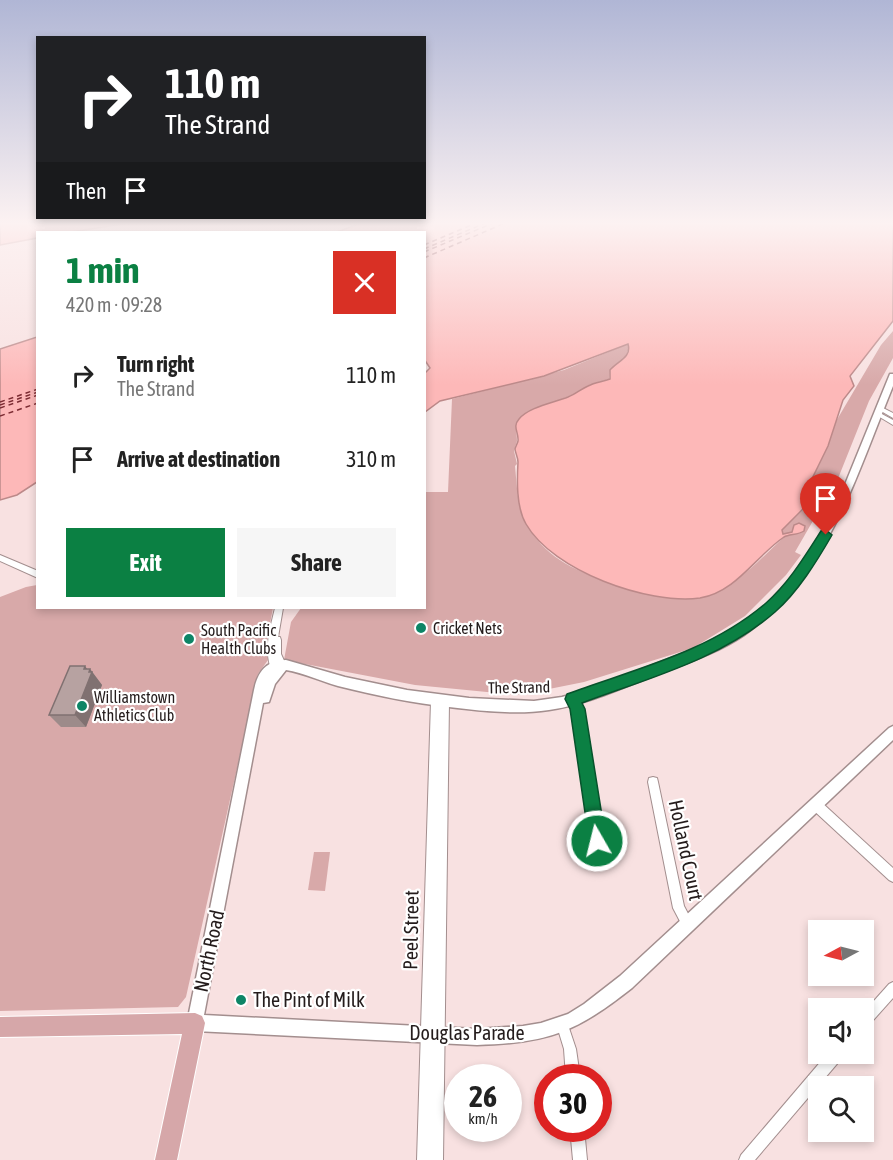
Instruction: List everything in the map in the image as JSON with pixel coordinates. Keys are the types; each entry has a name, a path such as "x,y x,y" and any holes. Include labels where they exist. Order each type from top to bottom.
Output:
{"main road":[{"name":"Douglas Parade","path":"0,1027 195,1023"},
{"name":"North Road","path":"166,1160 195,1023"}],"street":[{"name":"The Strand","path":"277,669 440,702 520,707 549,705 573,699 623,683 706,650 740,631 772,606 802,570 826,535 838,512 893,376"},
{"path":"878,415 893,416"},
{"path":"878,415 893,423"},
{"path":"0,558 36,574"},
{"path":"277,669 271,648 279,609"},
{"name":"North Road","path":"195,1023 252,741 269,684 277,669"},
{"path":"573,699 578,709 597,841"},
{"name":"Peel Street","path":"436,1160 433,1035 440,702"},
{"name":"Douglas Parade","path":"195,1023 433,1035 514,1036 539,1033 563,1026 592,1010 626,982 893,732"},
{"name":"Holland Court","path":"653,782 679,908 687,925"},
{"path":"816,805 893,876"},
{"path":"874,1010 893,988"},
{"path":"563,1026 572,1064"},
{"name":"Peel Street","path":"424,1160 433,1035"},
{"path":"746,1160 828,1064"},
{"path":"578,1142 580,1160"}],"shaded area":[{"path":"426,277 893,277 893,321 850,376 854,386 843,400 828,446 804,495 807,505 782,530 783,534 792,532 794,525 799,523 805,526 804,531 784,537 724,589 700,598 679,599 629,590 579,570 539,541 526,524 520,510 518,462 515,449 518,441 516,425 519,419 535,408 610,379 610,370 626,356 628,344 544,376 440,401 426,411 426,372 430,368 426,362"},
{"path":"893,331 893,358 869,401 827,506 814,519 795,552 801,555 786,575 745,616 693,648 584,682 519,695 415,685 284,660 291,622 300,609 426,609 426,492 448,492 452,399 564,370 628,344 628,352 610,370 609,379 589,385 577,393 528,412 516,423 517,441 514,451 521,510 529,528 541,544 555,557 573,567 630,589 671,598 689,599 704,597 737,580 784,537 782,530 803,510 804,495 828,446 835,423 881,345"},
{"path":"36,337 36,483 17,495 0,500 0,349"},
{"path":"36,585 36,609 273,609 267,639 268,660 258,674 186,997 178,1007 0,1011 0,597"},
{"path":"314,852 330,852 325,891 308,890"}],"building":[{"path":"70,666 85,666 84,669 90,669 89,672 92,672 75,715 49,715"}],"ferry route":[{"path":"0,402 36,390"},
{"path":"0,405 36,393"},
{"path":"0,408 36,396"},
{"path":"0,416 36,404"}],"place":[{"name":"Cricket Nets","path":"421,628"},
{"name":"South Pacific Health Clubs","path":"189,639"},
{"name":"Williamstown Athletics Club","path":"82,706"},
{"name":"The Pint of Milk","path":"241,1000"}],"route":[{"path":"597,841 578,709 573,699 623,683 689,657 740,631 772,606 815,553 826,535"}]}
